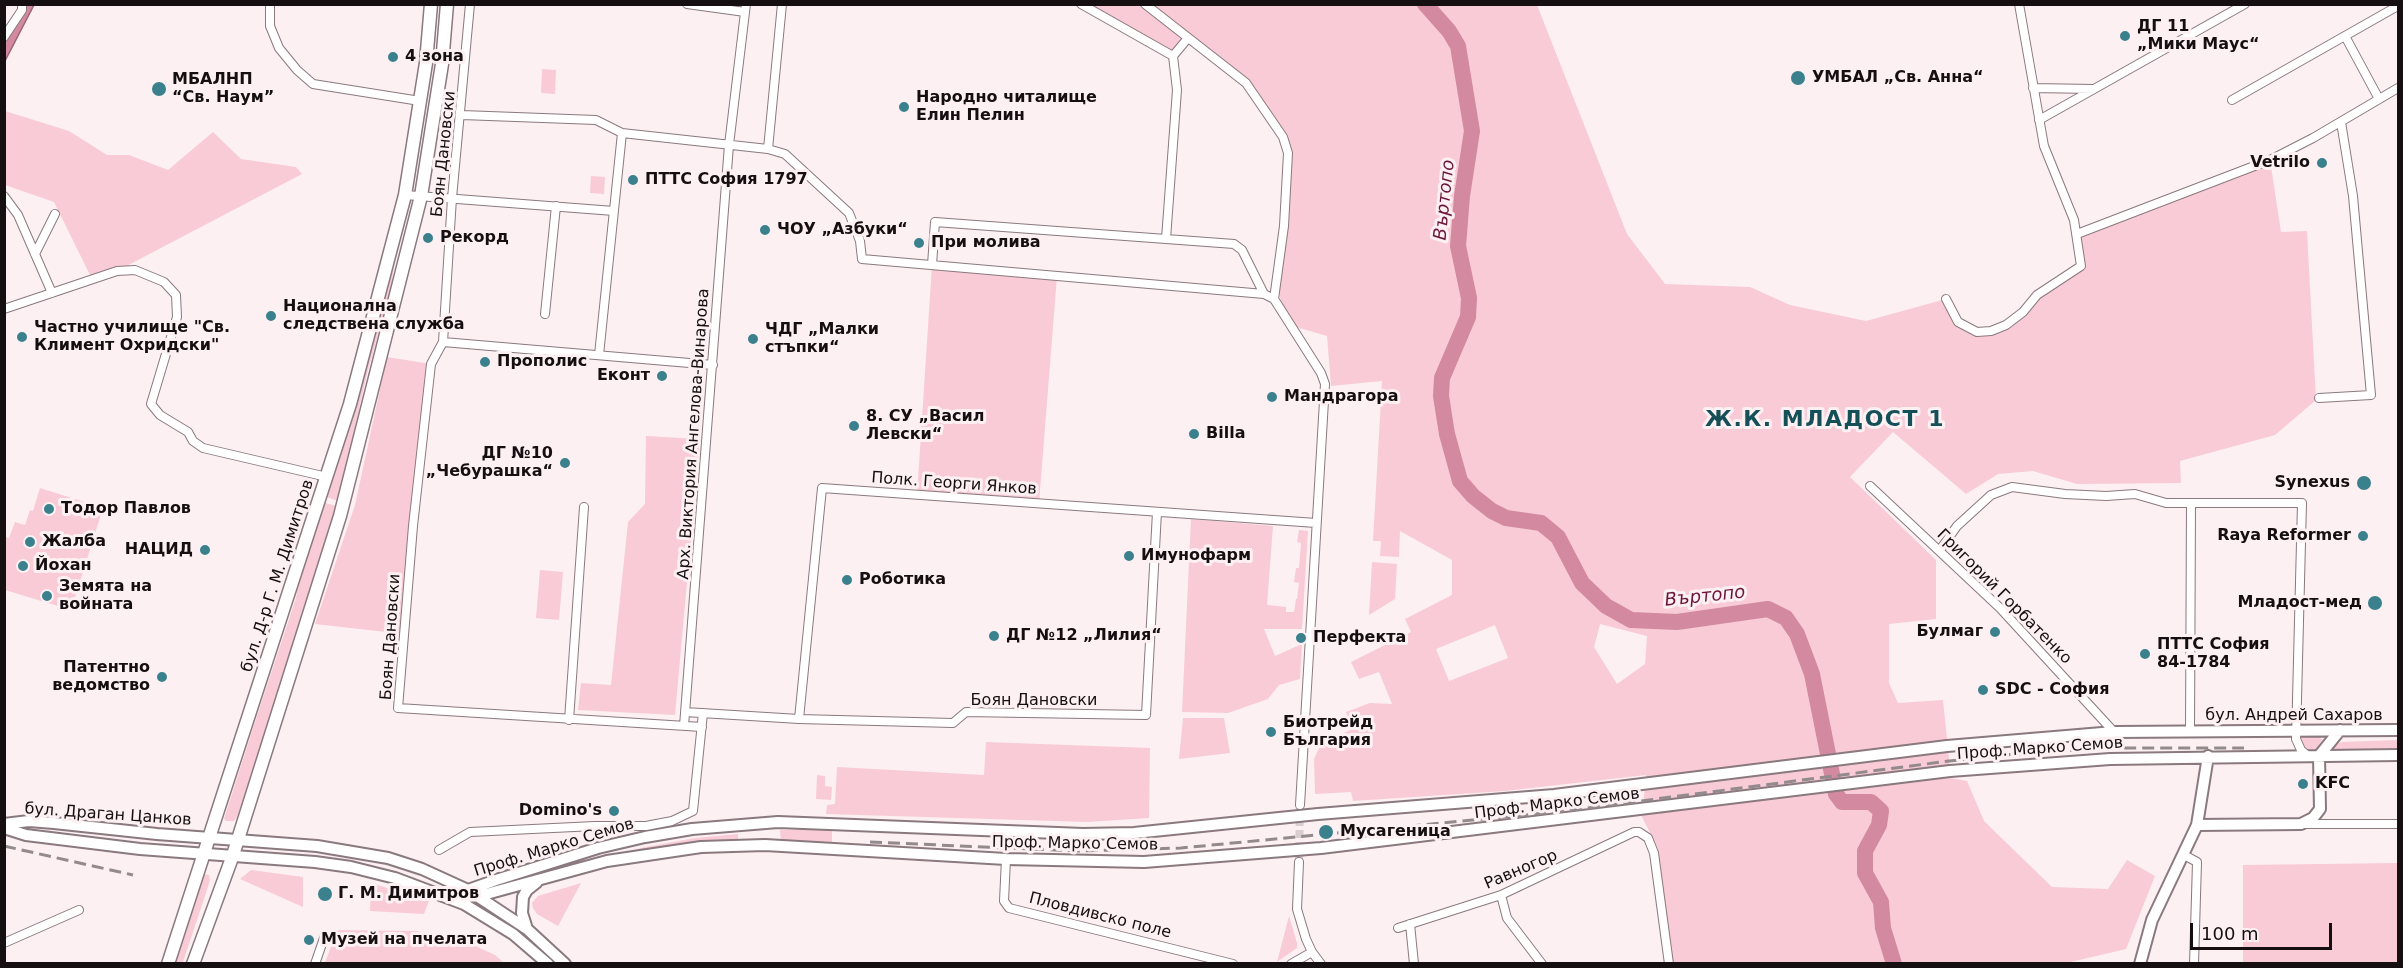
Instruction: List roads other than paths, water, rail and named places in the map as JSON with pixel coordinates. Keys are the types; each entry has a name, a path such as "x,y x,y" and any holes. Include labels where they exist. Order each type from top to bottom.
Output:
{"main road":[{"name":"бул. Д-р Г. М. Димитров","path":"168,963 350,404 405,195 426,63 431,4"},
{"path":"193,963 238,840 340,516 421,196 442,64 447,4"},
{"path":"2197,825 2301,824 2313,818 2320,809 2315,758 2340,730"},
{"name":"бул. Андрей Сахаров","path":"2190,731 2398,730"},
{"name":"Проф. Марко Семов","path":"462,897 598,848 692,829 765,823 837,823 1083,834 1134,833 1318,814 1554,795 1947,746 2114,732 2190,731"},
{"path":"2140,963 2152,920 2197,825 2208,756 2315,758 2398,755"},
{"name":"Проф. Марко Семов","path":"479,896 607,861 701,847 765,845 1006,859 1165,861 1321,848 1950,771 2110,759 2208,756"},
{"name":"бул. Драган Цанков","path":"4,826 29,821 317,846 388,858 422,869 462,897"},
{"path":"765,823 765,845"},
{"name":"бул. Драган Цанков","path":"4,826 26,835 140,849 233,855 351,867 462,897"},
{"path":"527,929 522,913 523,897 527,890 541,879"},
{"path":"462,897 479,896 527,929 565,963"},
{"path":"462,897 548,963"}],"street":[{"path":"4,37 22,10 22,4"},
{"path":"270,4 270,26 279,48 297,70 313,84 420,101"},
{"name":"Боян Дановски","path":"470,4 462,115 452,198 442,342 431,364 413,526 398,708 702,727"},
{"path":"768,149 782,4"},
{"path":"1081,4 1173,56"},
{"path":"1145,4 1246,83 1283,137 1288,153 1286,194 1274,299"},
{"path":"1946,299 1958,322 1977,332 1991,331 2006,325 2023,312 2037,295 2081,266 2074,220 2044,146 2019,4"},
{"path":"2038,120 2245,4"},
{"path":"2232,100 2396,7 2396,4"},
{"path":"689,5 745,8"},
{"name":"Арх. Виктория Ангелова-Винарова","path":"684,726 729,145 745,8"},
{"path":"2345,36 2379,99"},
{"path":"1167,239 1177,90 1173,56 1188,38"},
{"path":"2033,88 2095,89"},
{"path":"2076,234 2270,159 2341,122 2398,88"},
{"path":"462,115 596,120 622,133 768,149 785,154 849,213 860,242 862,259 1264,294 1274,299 1321,373 1325,384 1300,805"},
{"path":"2319,398 2371,395 2353,196 2341,122"},
{"path":"599,355 622,133"},
{"path":"405,195 614,211"},
{"path":"4,196 18,214 52,293"},
{"path":"545,314 556,206"},
{"path":"35,254 55,214"},
{"path":"932,265 935,222 1234,244 1242,250 1264,294"},
{"path":"4,309 117,271 135,270 164,282 176,295 177,316 151,404 160,415 188,432 193,441 203,448 327,477"},
{"path":"442,342 713,364"},
{"name":"Григорий Горбатенко","path":"1870,486 2000,608 2114,732"},
{"path":"1940,550 1957,526 1991,495 2012,487 2065,494 2106,496 2135,494 2166,503 2302,503 2297,731 2298,746 2315,758"},
{"name":"Полк. Георги Янков","path":"799,719 822,488 1316,523"},
{"path":"2190,731 2191,503"},
{"path":"569,720 584,507"},
{"name":"Боян Дановски","path":"685,712 799,719 953,723 966,712 1146,715 1157,512"},
{"path":"440,850 470,832 646,825 672,821 693,812 703,713"},
{"path":"2301,824 2398,825"},
{"name":"Равногор","path":"1398,928 1501,895 1634,832 1639,832 1648,838 1654,854 1669,963"},
{"path":"2184,855 2197,862 2194,963"},
{"name":"Пловдивско поле","path":"1006,859 1004,901 1009,908 1233,963"},
{"path":"1299,861 1297,909 1312,952 1321,963"},
{"path":"1501,895 1507,918 1542,963"},
{"path":"4,943 79,910"},
{"path":"1410,924 1414,963"},
{"path":"315,963 324,938"},
{"path":"1291,963 1312,952"}],"waterway":[{"name":"Въртопо","path":"1425,4 1449,31 1458,46 1472,131 1462,196 1458,246 1469,298 1468,317 1442,378 1441,396 1447,434 1460,481 1473,496 1492,511 1506,518 1541,523 1558,537 1582,583 1606,606 1631,620 1677,622 1768,609 1786,618 1797,634 1812,674 1836,794 1842,802 1871,802 1881,811 1879,825 1865,851 1865,873 1881,902 1883,928 1894,964"}],"tunnel":[{"path":"1299,862 1300,805"}],"railway":[{"path":"870,842 1077,851 1181,848 1556,812 2015,754 2109,748 2244,748"},
{"path":"4,846 133,875"}],"place":[{"name":"ДГ 11 „Мики Маус“","path":"2125,36"},
{"name":"4 зона","path":"393,57"},
{"name":"УМБАЛ „Св. Анна“","path":"1798,78"},
{"name":"MБАЛНП “Св. Наум”","path":"159,89"},
{"name":"Народно читалище Елин Пелин","path":"904,107"},
{"name":"Vetrilo","path":"2322,163"},
{"name":"ПТТС София 1797","path":"633,180"},
{"name":"ЧОУ „Азбуки“","path":"765,230"},
{"name":"Рекорд","path":"428,238"},
{"name":"При молива","path":"919,243"},
{"name":"Национална следствена служба","path":"271,316"},
{"name":"Частно училище \"Св. Климент Охридски\"","path":"22,337"},
{"name":"ЧДГ „Малки стъпки“","path":"753,339"},
{"name":"Прополис","path":"485,362"},
{"name":"Еконт","path":"662,376"},
{"name":"Мандрагора","path":"1272,397"},
{"name":"8. СУ „Васил Левски“","path":"854,426"},
{"name":"Billa","path":"1194,434"},
{"name":"ДГ №10 „Чебурашка“","path":"565,463"},
{"name":"Synexus","path":"2364,483"},
{"name":"Тодор Павлов","path":"49,509"},
{"name":"Raya Reformer","path":"2363,536"},
{"name":"Жалба","path":"30,542"},
{"name":"НАЦИД","path":"205,550"},
{"name":"Имунофарм","path":"1129,556"},
{"name":"Йохан","path":"23,566"},
{"name":"Роботика","path":"847,580"},
{"name":"Земята на войната","path":"47,596"},
{"name":"Младост-мед","path":"2375,603"},
{"name":"Булмаг","path":"1995,632"},
{"name":"ДГ №12 „Лилия“","path":"994,636"},
{"name":"Перфекта","path":"1301,638"},
{"name":"ПТТС София 84-1784","path":"2145,654"},
{"name":"Патентно ведомство","path":"162,677"},
{"name":"SDC - София","path":"1983,690"},
{"name":"Биотрейд България","path":"1271,732"},
{"name":"KFC","path":"2303,784"},
{"name":"Domino's","path":"614,811"},
{"name":"Мусагеница","path":"1326,832"},
{"name":"Г. М. Димитров","path":"325,894"},
{"name":"Музей на пчелата","path":"309,940"}],"district":[{"name":"Ж.К. МЛАДОСТ 1","path":"1825,420"}]}
